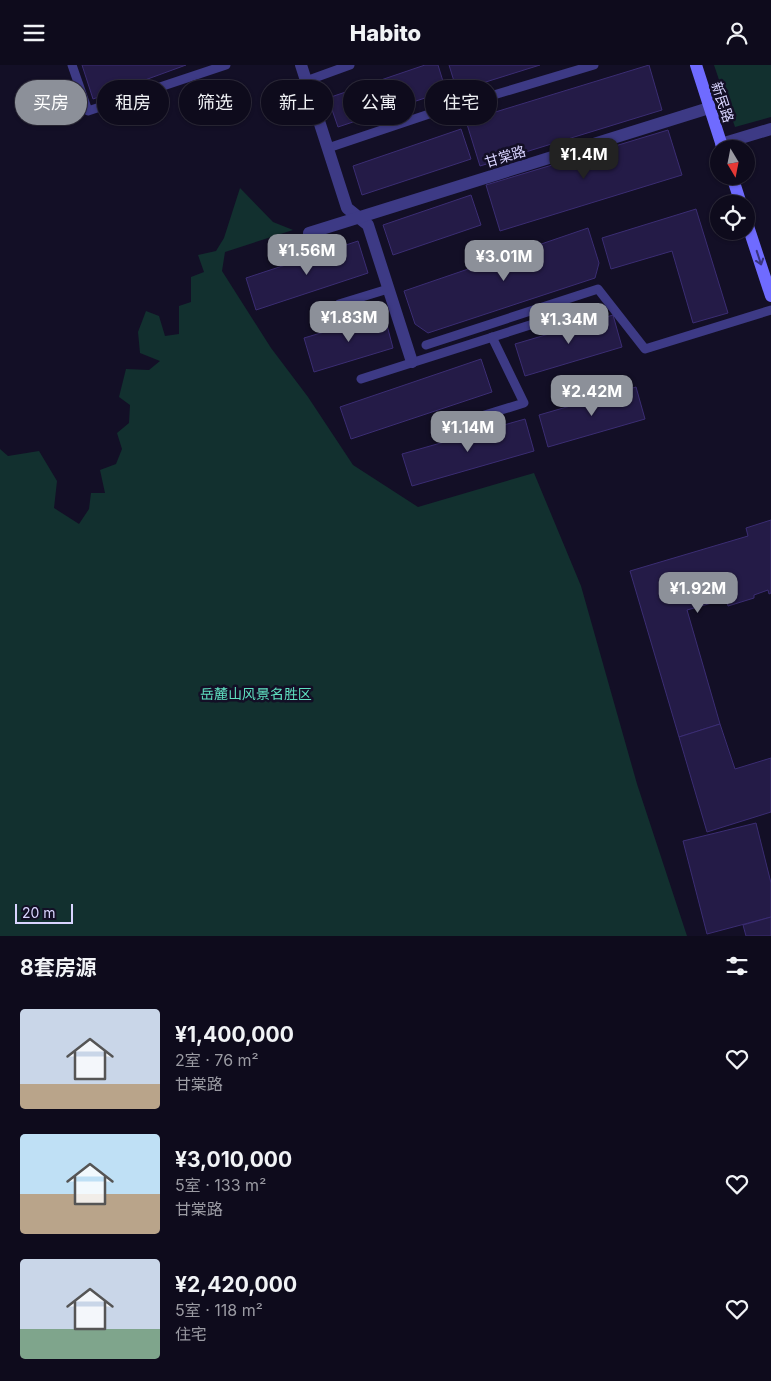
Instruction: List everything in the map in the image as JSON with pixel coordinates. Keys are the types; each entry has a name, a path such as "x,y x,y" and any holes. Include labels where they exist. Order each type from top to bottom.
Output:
{"street":[{"path":"301,65 306,80"},
{"name":"新民路","path":"696,65 720,140"},
{"name":"甘棠路","path":"309,233 709,108"},
{"path":"320,125 347,209 368,225 412,362"},
{"path":"739,140 771,129"},
{"path":"753,240 771,296"}],"lane":[{"path":"72,65 88,111 226,65"},
{"path":"309,80 350,65"},
{"path":"497,94 594,65"},
{"path":"328,148 425,115"},
{"path":"339,304 388,289"},
{"path":"426,345 598,289 645,349 771,310"},
{"path":"361,379 574,311"},
{"path":"446,427 524,403 492,337"}],"green space":[{"path":"714,65 771,65 771,117 735,127"},
{"name":"岳麓山风景名胜区","path":"240,188 273,222 293,230 225,252 222,271 271,348 308,397 353,465 418,507 534,473 581,586 637,784 687,936 0,936 0,449 8,456 39,451 57,481 54,508 79,524 89,509 91,493 105,493 100,470 116,464 122,449 117,433 129,423 130,405 119,397 126,369 149,370 160,361 140,353 138,332 146,311 159,316 165,336 179,334 179,306 191,302 191,277 204,272 198,255 216,251 224,238"}],"building":[{"path":"82,65 186,65 145,80 97,80 97,98 93,99"},
{"path":"425,65 438,65 443,80 425,80 425,98 415,101 415,80 381,80"},
{"path":"449,65 540,65 492,80 454,80"},
{"path":"649,65 662,110 480,166 467,125 497,125 497,112"},
{"path":"343,93 344,125 338,127 333,112 333,96"},
{"path":"461,129 471,159 362,195 353,166"},
{"path":"668,130 682,175 500,231 486,185"},
{"path":"471,195 481,225 393,255 383,225"},
{"path":"696,209 728,313 693,323 672,251 611,269 602,238"},
{"path":"588,228 599,263 595,278 428,333 415,324 404,291"},
{"path":"358,241 368,273 256,310 246,278"},
{"path":"384,314 393,348 314,372 304,338"},
{"path":"613,315 622,347 525,376 515,344"},
{"path":"481,359 492,392 351,439 340,407"},
{"path":"636,387 645,419 548,447 539,415"},
{"path":"525,419 534,451 412,486 402,454"},
{"path":"771,520 771,593 769,594 768,590 754,595 754,598 728,606 726,599 687,610 720,724 679,737 630,571 748,536 746,528"},
{"path":"720,724 735,769 771,758 771,812 707,832 679,737"},
{"path":"756,823 771,883 771,917 707,934 683,841"},
{"path":"771,917 771,936 746,936 743,925"}]}
